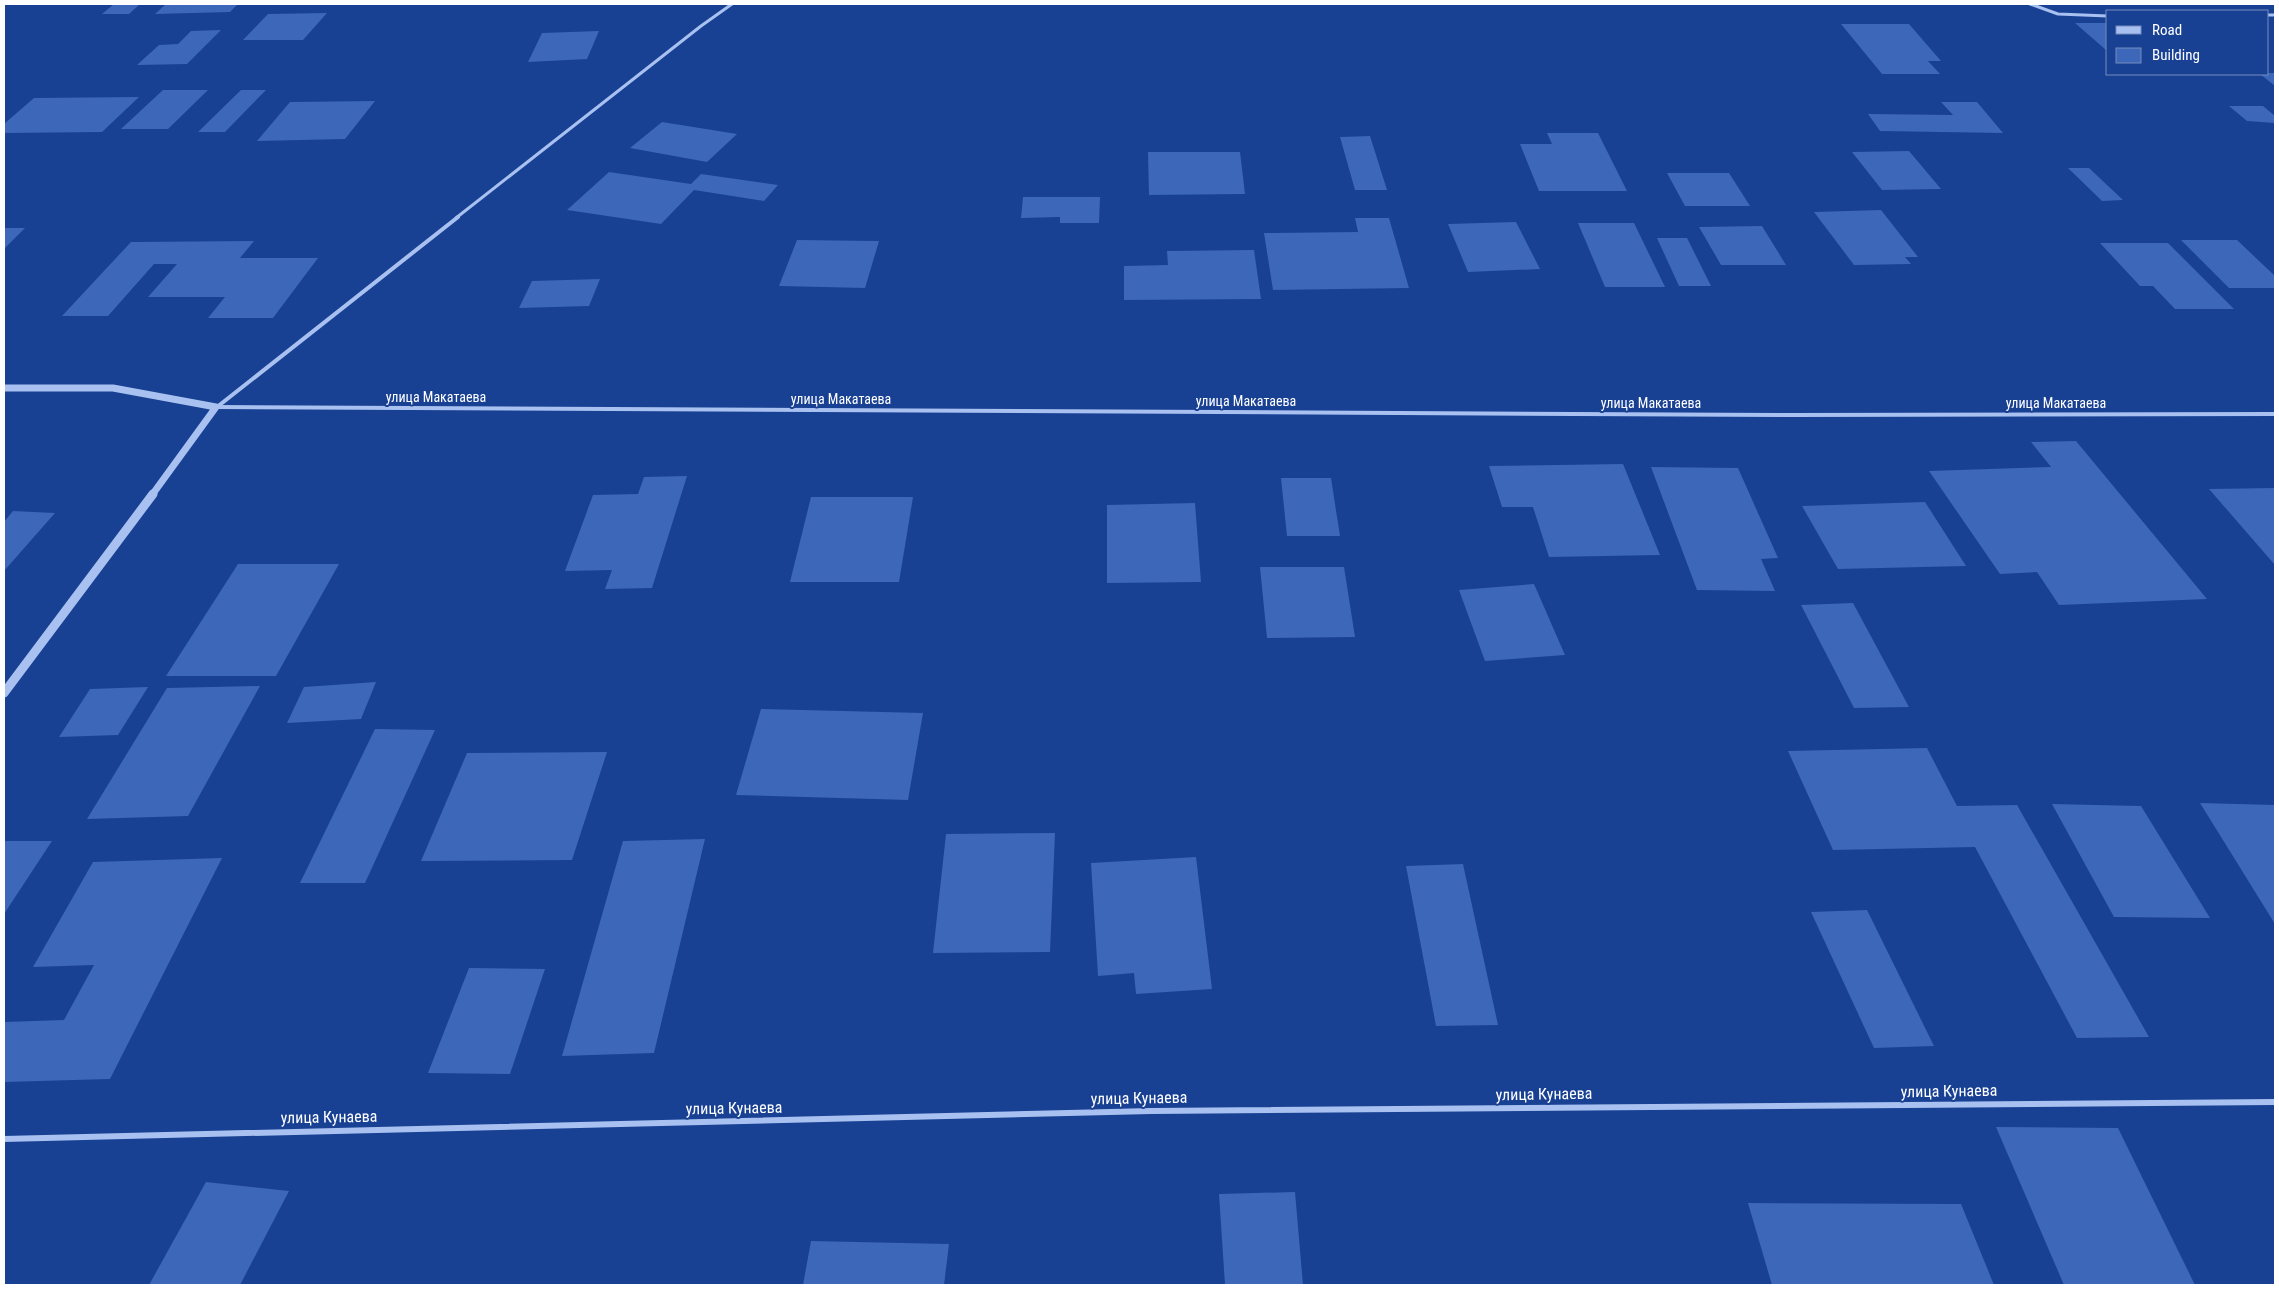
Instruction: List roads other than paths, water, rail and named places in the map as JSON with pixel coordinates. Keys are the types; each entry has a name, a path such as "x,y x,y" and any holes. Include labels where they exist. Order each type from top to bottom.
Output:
{"street":[{"path":"4,693 29,662 216,407 705,23 732,4"},
{"path":"2030,4 2052,12 2078,16 2106,16"},
{"path":"4,388 113,388 216,407"},
{"name":"улица Макатаева","path":"216,407 1771,415 2275,414"},
{"name":"улица Кунаева","path":"4,1138 1151,1111 2275,1102"}]}
